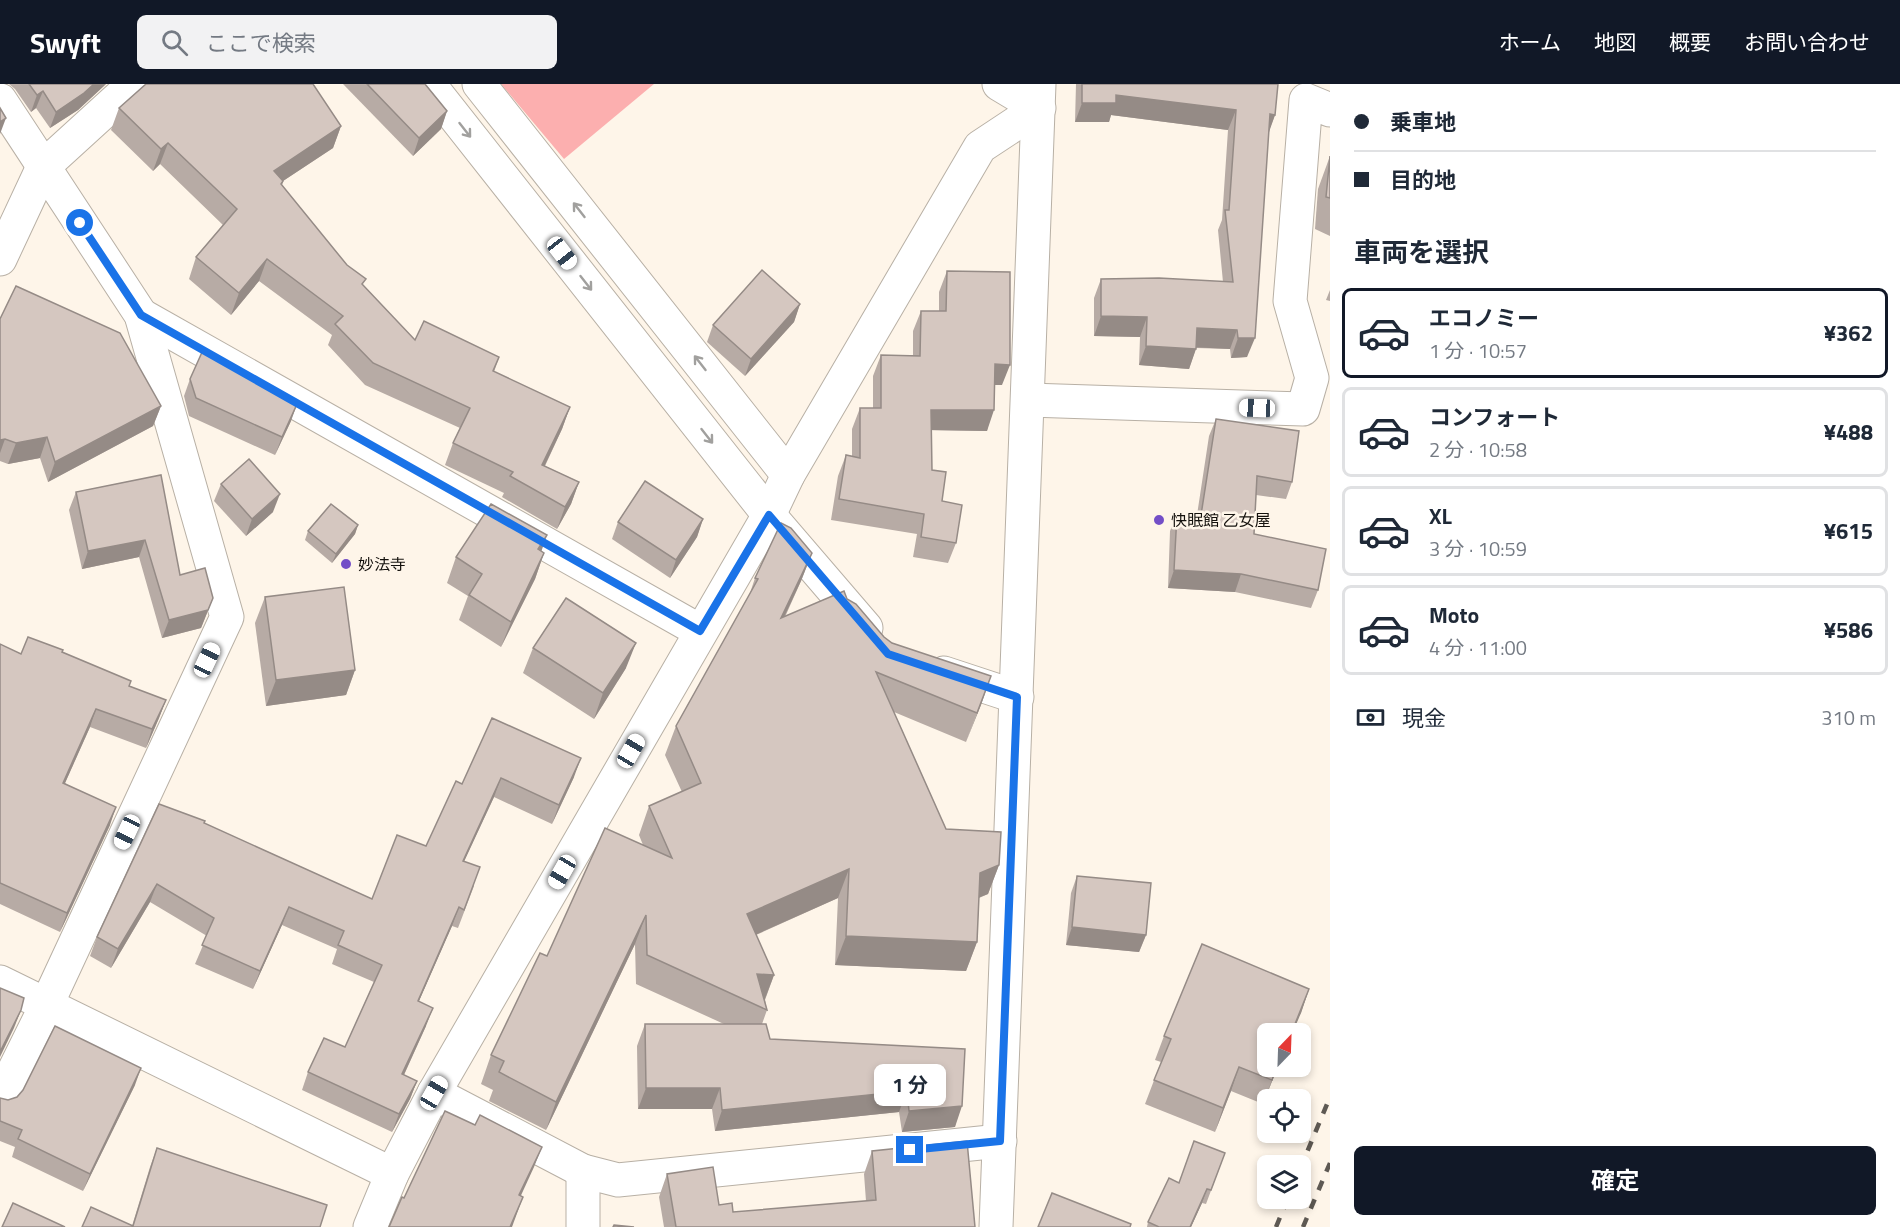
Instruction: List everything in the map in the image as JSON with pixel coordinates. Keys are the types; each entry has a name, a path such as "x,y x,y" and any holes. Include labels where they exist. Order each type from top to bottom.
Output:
{"street":[{"path":"0,259 43,167 134,84"},
{"path":"429,84 769,515 888,654"},
{"path":"479,84 788,475"},
{"path":"999,84 1039,96"},
{"path":"370,1227 392,1174 434,1093 769,515 788,475 980,147 1039,96"},
{"path":"996,1227 1039,96"},
{"path":"0,100 141,315 227,617 47,1004 0,1099"},
{"path":"1029,400 1303,410 1312,378 1290,301 1306,100 1330,110"},
{"path":"141,315 700,631"},
{"path":"921,665 1017,697"},
{"path":"0,982 392,1174"},
{"path":"434,1093 583,1172 618,1180 1000,1141"},
{"path":"583,1172 583,1227"}],"shaded area":[{"path":"501,84 654,84 564,159"}],"building":[{"path":"29,84 94,84 56,112 43,91 37,95"},
{"path":"146,84 313,84 341,126 274,171 283,181 281,184 347,265 366,279 362,284 415,340 424,321 499,357 493,371 570,407 542,465 579,482 565,507 510,476 513,472 453,443 470,408 373,363 335,324 343,316 267,259 239,293 196,257 237,209 168,143 161,149 119,108"},
{"path":"367,84 425,84 447,111 419,138"},
{"path":"1082,84 1278,84 1275,115 1270,114 1255,338 1238,338 1237,330 1197,328 1196,349 1146,346 1147,317 1101,316 1101,279 1159,278 1233,282 1225,210 1229,210 1236,110 1116,95 1116,103 1082,103"},
{"path":"0,108 6,118 0,122"},
{"path":"1330,156 1330,198 1326,197"},
{"path":"762,270 800,304 751,359 713,325"},
{"path":"947,271 1010,272 1010,365 995,364 994,410 931,410 932,470 946,472 942,501 962,505 956,543 921,537 924,514 839,499 846,455 860,458 860,408 881,408 881,355 920,356 921,311 946,311"},
{"path":"16,286 120,333 161,406 55,462 47,437 16,443 5,439 0,440 0,319"},
{"path":"203,350 297,404 282,437 196,398 190,379"},
{"path":"1216,419 1299,431 1292,482 1257,476 1254,534 1326,549 1318,590 1241,574 1174,570 1177,514 1201,515"},
{"path":"249,459 280,494 252,519 221,484"},
{"path":"161,475 180,575 205,568 213,598 208,610 169,620 145,540 88,551 76,492"},
{"path":"645,481 703,519 676,560 618,522"},
{"path":"331,504 358,525 336,554 308,531"},
{"path":"491,504 547,535 538,549 544,553 511,622 469,595 482,574 456,557"},
{"path":"781,523 791,528 812,553 781,618 844,591 847,599 856,604 884,637 892,643 991,676 977,713 876,672 946,829 1001,832 999,865 980,873 977,942 846,936 849,869 747,914 774,975 757,974 767,1010 647,955 646,915 556,1102 499,1072 504,1061 491,1055 540,953 547,956 605,828 672,858 649,806 701,783 676,726 758,579 755,578"},
{"path":"344,587 355,670 276,680 265,597"},
{"path":"566,598 636,643 603,693 533,648"},
{"path":"28,637 131,681 129,686 166,700 152,729 96,709 63,783 116,807 67,913 0,883 0,644 21,654"},
{"path":"492,718 581,758 559,805 501,778 463,861 480,867 464,910 459,907 418,1001 433,1008 402,1074 417,1081 399,1114 308,1072 324,1038 345,1047 382,965 338,945 344,931 289,907 260,971 202,945 214,918 157,884 118,949 97,937 159,804 205,821 204,823 372,899 397,835 426,846 456,781 462,784"},
{"path":"1077,876 1151,883 1146,935 1072,927"},
{"path":"1202,944 1309,989 1295,1023 1257,1023 1257,1074 1239,1067 1223,1108 1154,1080 1171,1039 1164,1036"},
{"path":"0,988 24,998 21,1010 0,1052"},
{"path":"645,1024 766,1024 770,1039 965,1049 962,1106 909,1111 907,1091 722,1110 720,1088 646,1088"},
{"path":"55,1026 141,1068 90,1174 18,1139 22,1130 0,1121 0,1098 8,1100 17,1097 23,1090"},
{"path":"445,1111 475,1125 480,1115 542,1147 519,1195 523,1197 510,1227 389,1227"},
{"path":"967,1141 975,1227 676,1227 667,1174 713,1167 719,1205 732,1203 733,1212 876,1200 872,1151"},
{"path":"1194,1141 1225,1153 1211,1190 1207,1189 1190,1227 1159,1227 1148,1222 1169,1178 1179,1183"},
{"path":"157,1148 327,1205 320,1227 82,1227 91,1207 133,1226"},
{"path":"1052,1193 1131,1224 1130,1227 1038,1227"},
{"path":"13,1203 65,1227 2,1227"}],"railway":[{"path":"1306,1155 1330,1097"},
{"path":"1303,1227 1330,1163"},
{"path":"1276,1227 1283,1209"}],"place":[{"name":"快眠館 乙女屋","path":"1159,520"},
{"name":"妙法寺","path":"346,564"}],"route":[{"path":"80,223 141,315 700,631 769,515 888,654 1017,697 1000,1141 910,1150"}]}
